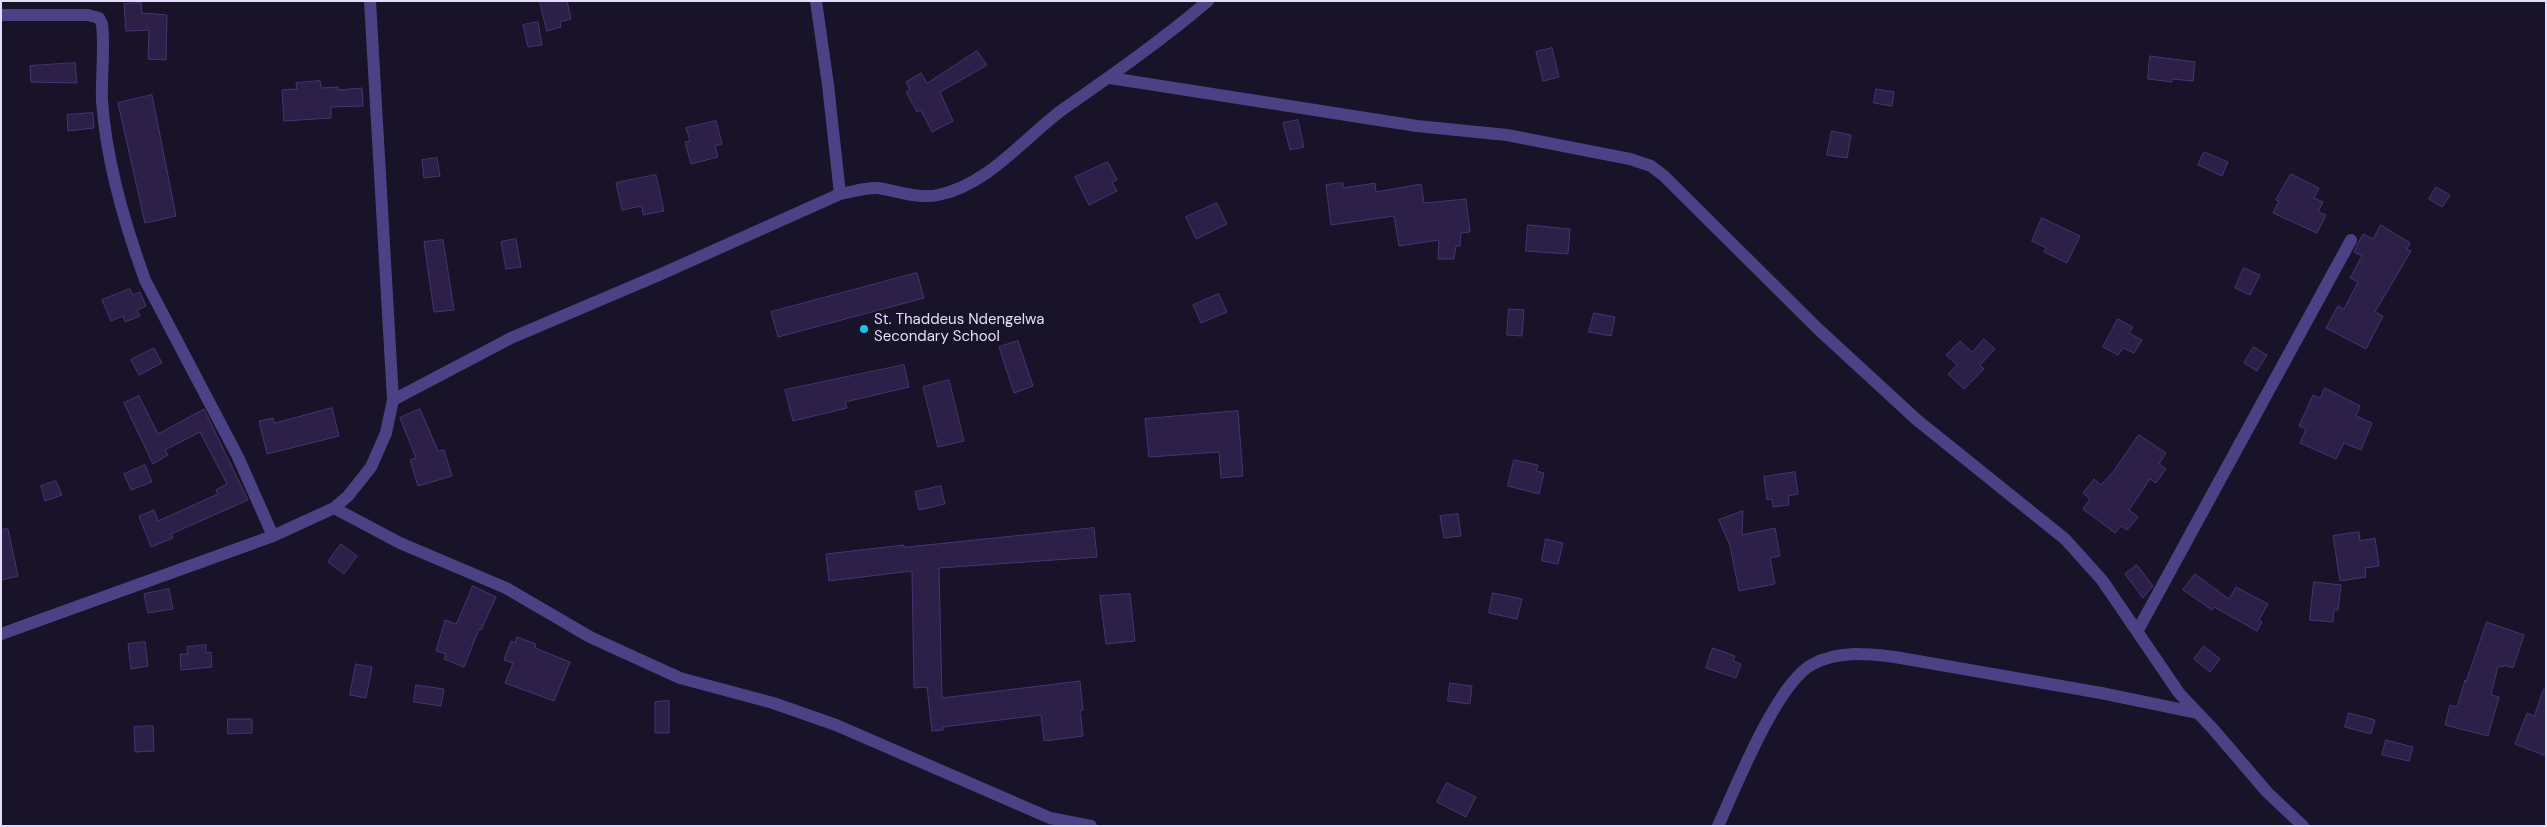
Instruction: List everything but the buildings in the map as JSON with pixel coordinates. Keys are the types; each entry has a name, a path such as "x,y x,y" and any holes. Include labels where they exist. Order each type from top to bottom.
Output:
{"street":[{"path":"1,634 273,536 334,508 348,496 371,467 386,434 393,400 370,1"},
{"path":"816,1 828,85 840,194"},
{"path":"393,400 511,338 659,275 840,194 875,188 907,194 936,195 964,187 1001,161 1061,111 1110,78 1169,34 1208,1"},
{"path":"1,14 88,15 99,18 102,24 102,101 110,153 134,249 145,280 238,458 273,536"},
{"path":"1110,78 1417,126 1507,135 1605,153 1651,166 1664,176 1817,328 1910,414 2065,539 2102,580 2179,692 2267,792 2303,826"},
{"path":"2138,630 2351,240"},
{"path":"334,508 400,543 506,588 590,637 680,678 772,703 836,725 1050,818 1091,826"},
{"path":"1718,826 1763,730 1793,681 1797,675 1812,664 1826,658 1863,653 1895,657 2101,693 2198,713"}],"place":[{"name":"St. Thaddeus Ndengelwa Secondary School","path":"864,329"}]}
